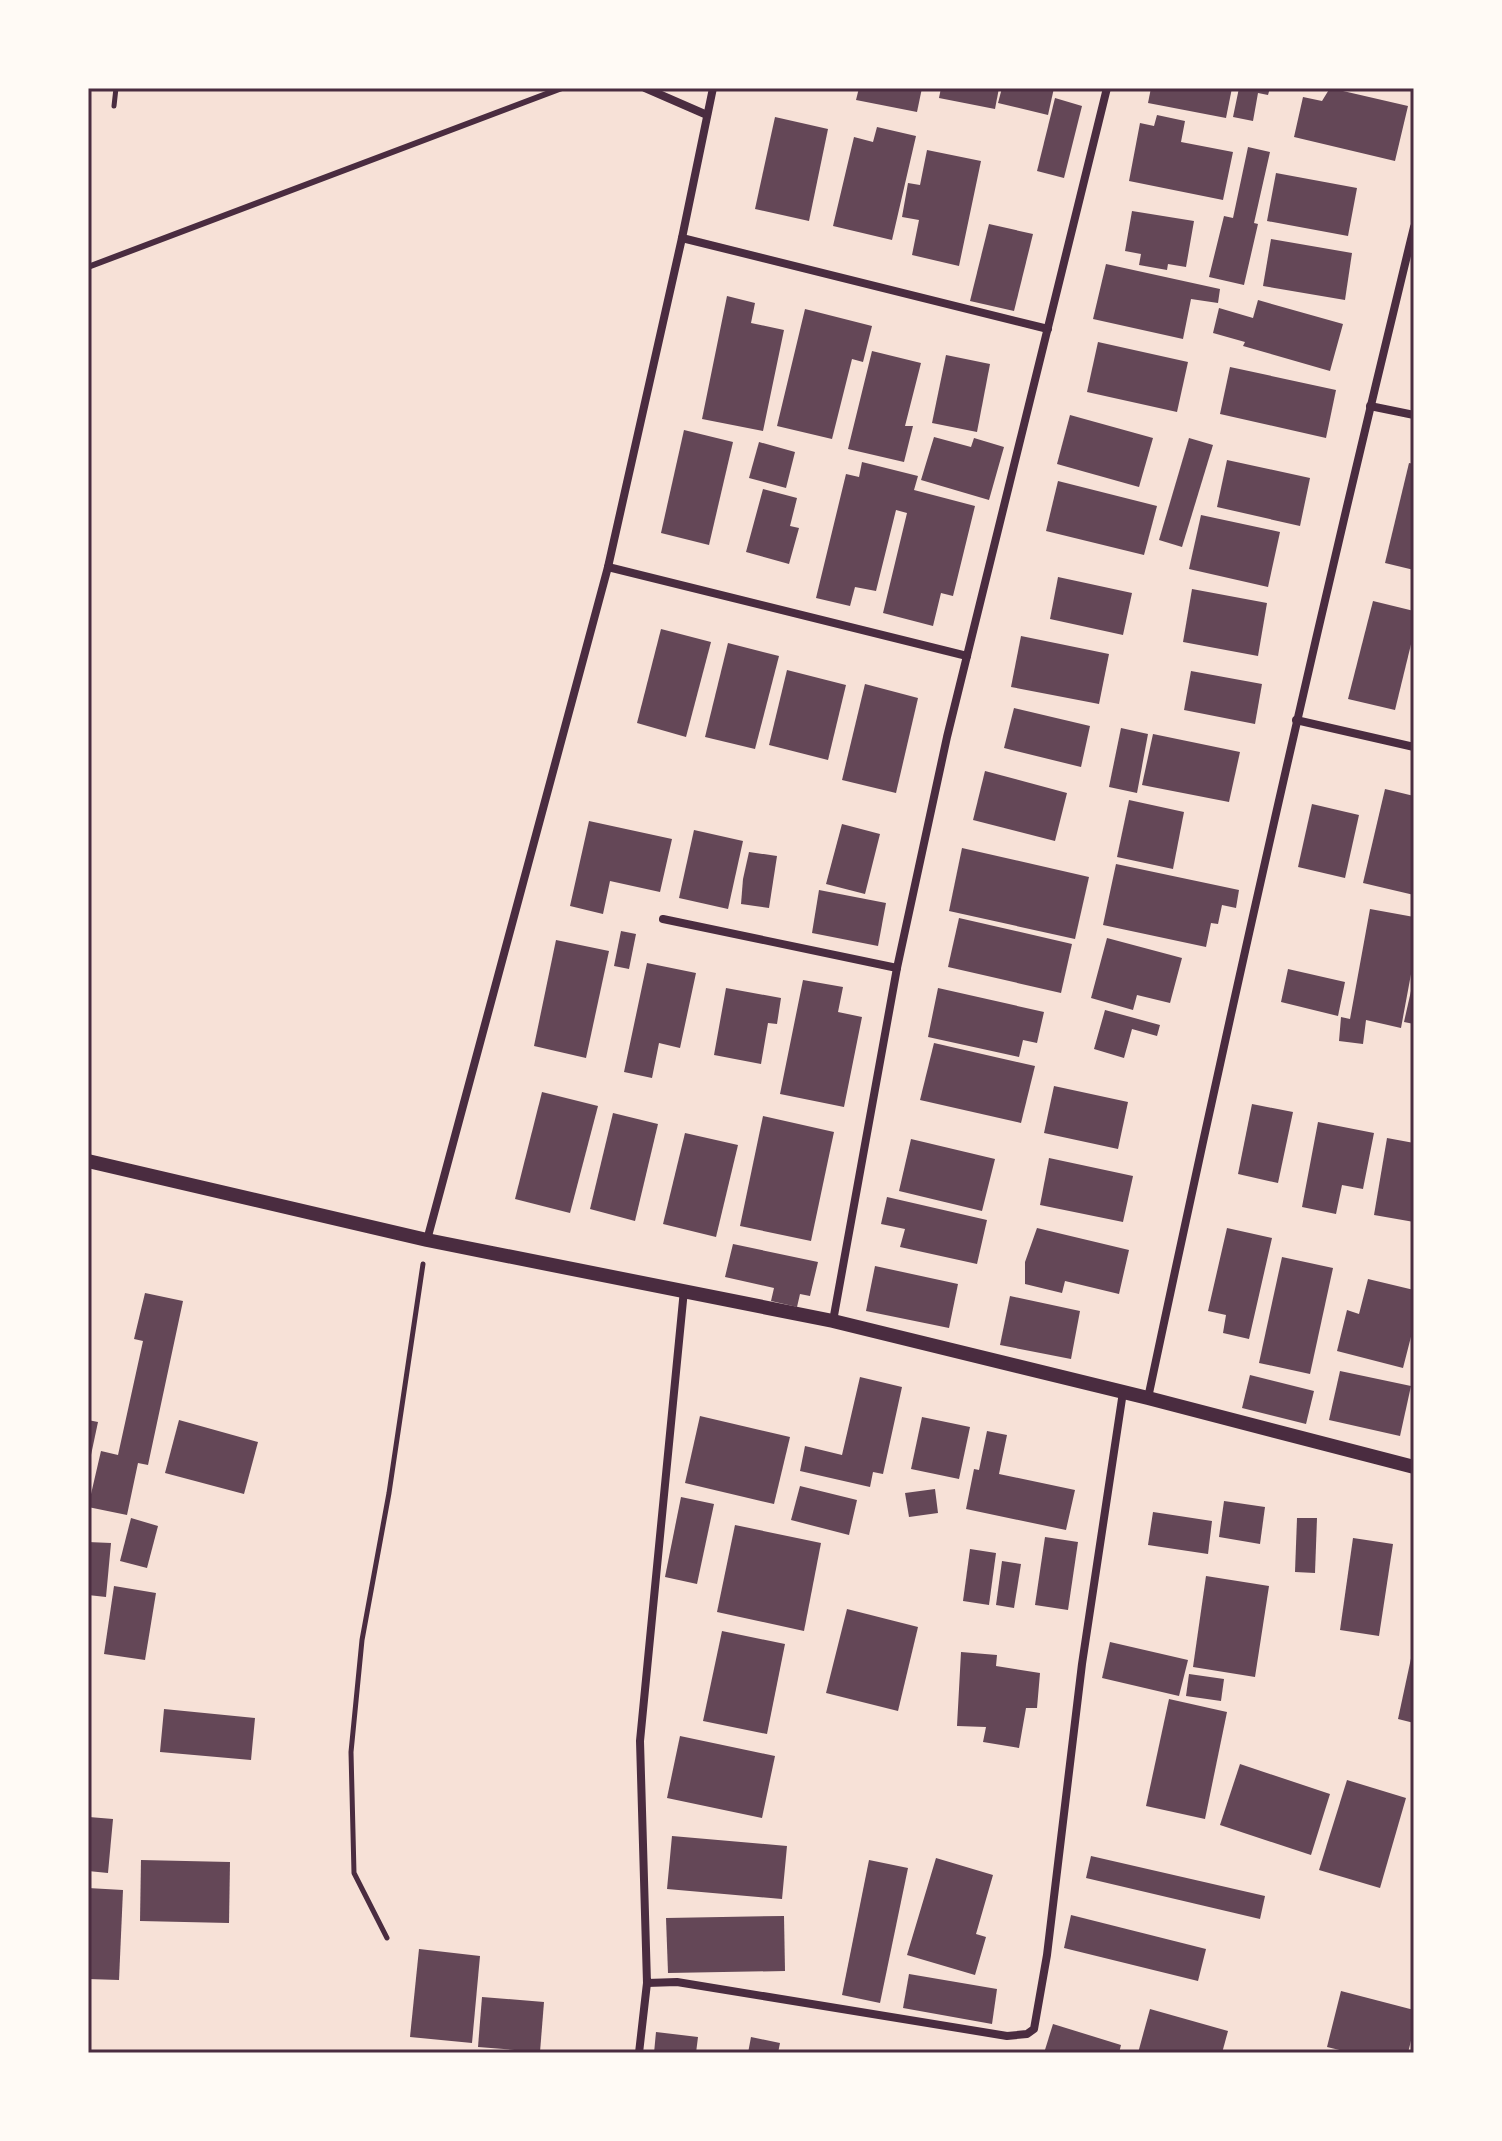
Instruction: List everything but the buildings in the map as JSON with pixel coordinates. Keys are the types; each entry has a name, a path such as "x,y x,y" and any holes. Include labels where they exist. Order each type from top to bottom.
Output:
{"street":[{"path":"645,88 707,115"},
{"path":"427,1240 608,567 713,88"},
{"path":"833,1321 897,968 967,656 1107,88"},
{"path":"1148,1398 1215,1079 1296,720 1414,227"},
{"path":"682,238 1048,329"},
{"path":"1370,406 1414,415"},
{"path":"608,567 967,656"},
{"path":"1296,720 1414,747"},
{"path":"663,919 897,968"},
{"path":"88,1161 427,1240 833,1321 1414,1467"},
{"path":"639,2053 647,1983 640,1741 684,1290"},
{"path":"647,1983 677,1982 1007,2036 1027,2034 1034,2029 1047,1955 1082,1664 1123,1392"}],"lane":[{"path":"88,267 562,88"}],"path":[{"path":"114,106 116,88"},
{"path":"387,1938 354,1873 351,1752 362,1640 389,1493 427,1240"}]}
